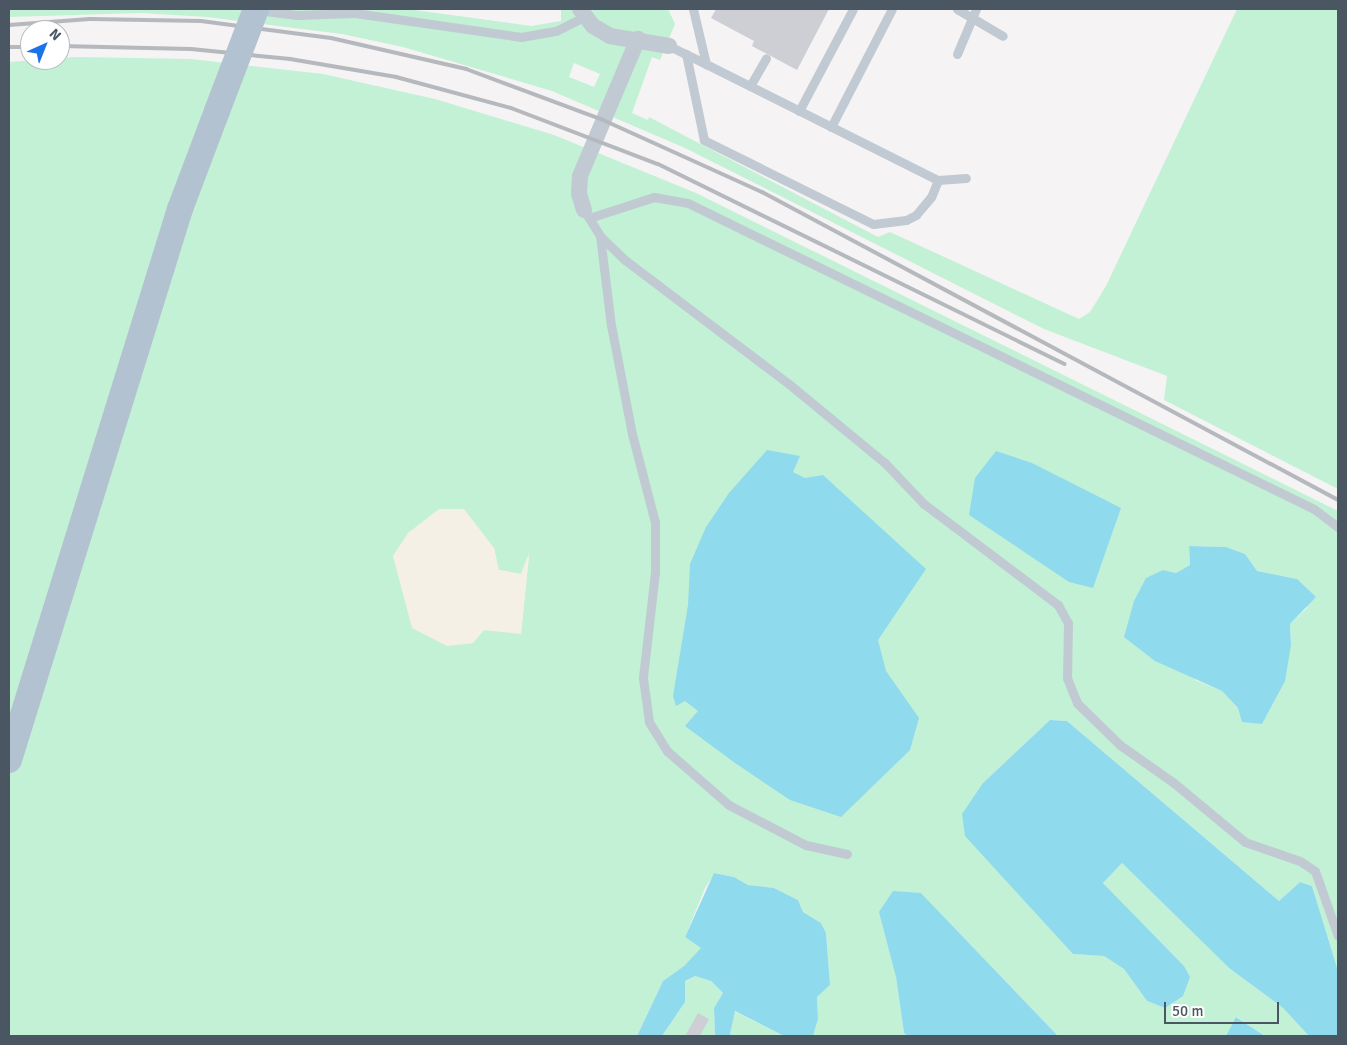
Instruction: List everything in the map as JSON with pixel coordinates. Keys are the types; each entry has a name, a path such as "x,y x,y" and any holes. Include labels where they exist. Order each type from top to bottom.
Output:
{"main road":[{"path":"9,760 180,209 256,9"}],"street":[{"path":"582,13 610,36 638,39 668,46"},
{"path":"586,214 579,194 580,176 638,39"}],"lane":[{"path":"247,9 297,15 355,13 521,37 556,31 582,13"},
{"path":"693,9 706,64"},
{"path":"799,111 853,9"},
{"path":"831,127 892,9"},
{"path":"957,9 1003,36"},
{"path":"957,54 975,19 976,9"},
{"path":"668,46 938,180 966,178"},
{"path":"686,54 704,140 862,221 882,225 906,220 924,207 938,180"},
{"path":"750,86 766,58"},
{"path":"1338,527 1314,509 688,203 654,197 586,214 600,236 670,296 789,384 885,463 924,504 1058,605 1068,623 1067,678 1077,703 1120,745 1174,782 1245,842 1300,861 1315,871 1338,936"},
{"path":"600,236 611,325 630,425 655,522 655,572 643,678 649,722 667,752 729,804 806,845 847,854"}],"green space":[{"path":"9,9 407,9 531,26 561,21 561,9 668,9 675,24 660,60 652,57 632,113 648,120 649,117 878,237 890,232 1079,319 1090,312 1106,286 1237,9 1338,9 1338,489 1164,400 1167,376 1044,329 685,148 552,91 403,47 342,34 207,17 141,13 9,17","holes":["574,63 600,74 594,87 569,77"]},
{"path":"70,57 191,59 323,74 435,99 554,135 696,193 1338,511 1338,971 1312,886 1300,882 1279,901 1067,721 1050,720 983,783 1073,954 1104,956 1124,969 1147,1001 1165,1008 1184,966 1103,883 1122,863 1229,968 1283,1008 1309,1036 1265,1036 1237,1017 1226,1036 1058,1036 921,893 896,977 904,1033 907,1036 813,1036 818,1019 817,997 830,985 826,933 821,923 803,912 798,900 774,888 748,885 734,877 715,873 705,888 685,937 702,948 684,966 663,981 637,1036 9,1036 9,62 20,61 20,70 70,70","holes":["1189,546 1226,547 1245,554 1257,571 1297,579 1307,608 1290,624 1291,645 1238,708 1222,691 1195,680 1163,570 1176,573 1190,565","494,548 498,570 521,574 529,556 521,633 484,630 402,587 393,556"]},
{"path":"695,976 711,981 723,993 714,1008 715,1036 662,1036 685,1002 685,981"},
{"path":"734,1011 787,1036 734,1036 730,1034"}],"sand":[{"path":"439,509 464,509 494,548 499,570 521,574 529,553 521,634 484,630 473,643 447,646 412,628 393,556 408,533"}],"water":[{"path":"767,450 800,456 793,472 805,478 823,475 926,569 878,640 886,671 919,718 910,750 841,817 790,800 735,763 685,726 698,711 685,701 676,706 673,696 688,605 690,564 706,527 729,493"},
{"path":"996,451 1032,463 1121,508 1093,588 1069,582 969,515 975,478"},
{"path":"1189,546 1226,547 1245,554 1257,571 1297,579 1316,597 1290,624 1291,645 1285,681 1262,724 1242,722 1238,708 1222,691 1155,661 1124,637 1134,601 1146,578 1163,570 1176,573 1190,565"},
{"path":"1050,720 1067,721 1279,901 1300,882 1312,886 1338,971 1338,1036 1309,1036 1283,1008 1229,968 1122,863 1103,883 1184,966 1190,977 1183,996 1165,1008 1147,1001 1124,969 1104,956 1073,954 965,836 962,814 983,783"},
{"path":"714,873 734,877 748,885 774,888 798,900 803,912 821,923 826,933 830,985 817,997 818,1019 813,1036 782,1035 735,1011 730,1034 734,1036 715,1036 714,1008 723,993 711,981 695,976 685,981 685,1002 662,1036 637,1036 663,981 684,966 701,948 685,937"},
{"path":"893,891 921,893 1058,1036 907,1036 904,1033 896,977 879,912"},
{"path":"1236,1017 1265,1036 1226,1036"}],"building":[{"path":"716,9 829,9 797,70 752,46 754,41 711,18"},
{"path":"698,1013 709,1019 700,1036 685,1036"}],"railway":[{"path":"9,25 90,19 201,21 331,38 466,69 603,120 762,192 1338,500"},
{"path":"70,46 191,49 290,59 396,77 511,108 658,164 1065,364"},
{"path":"9,47 20,47"}]}
